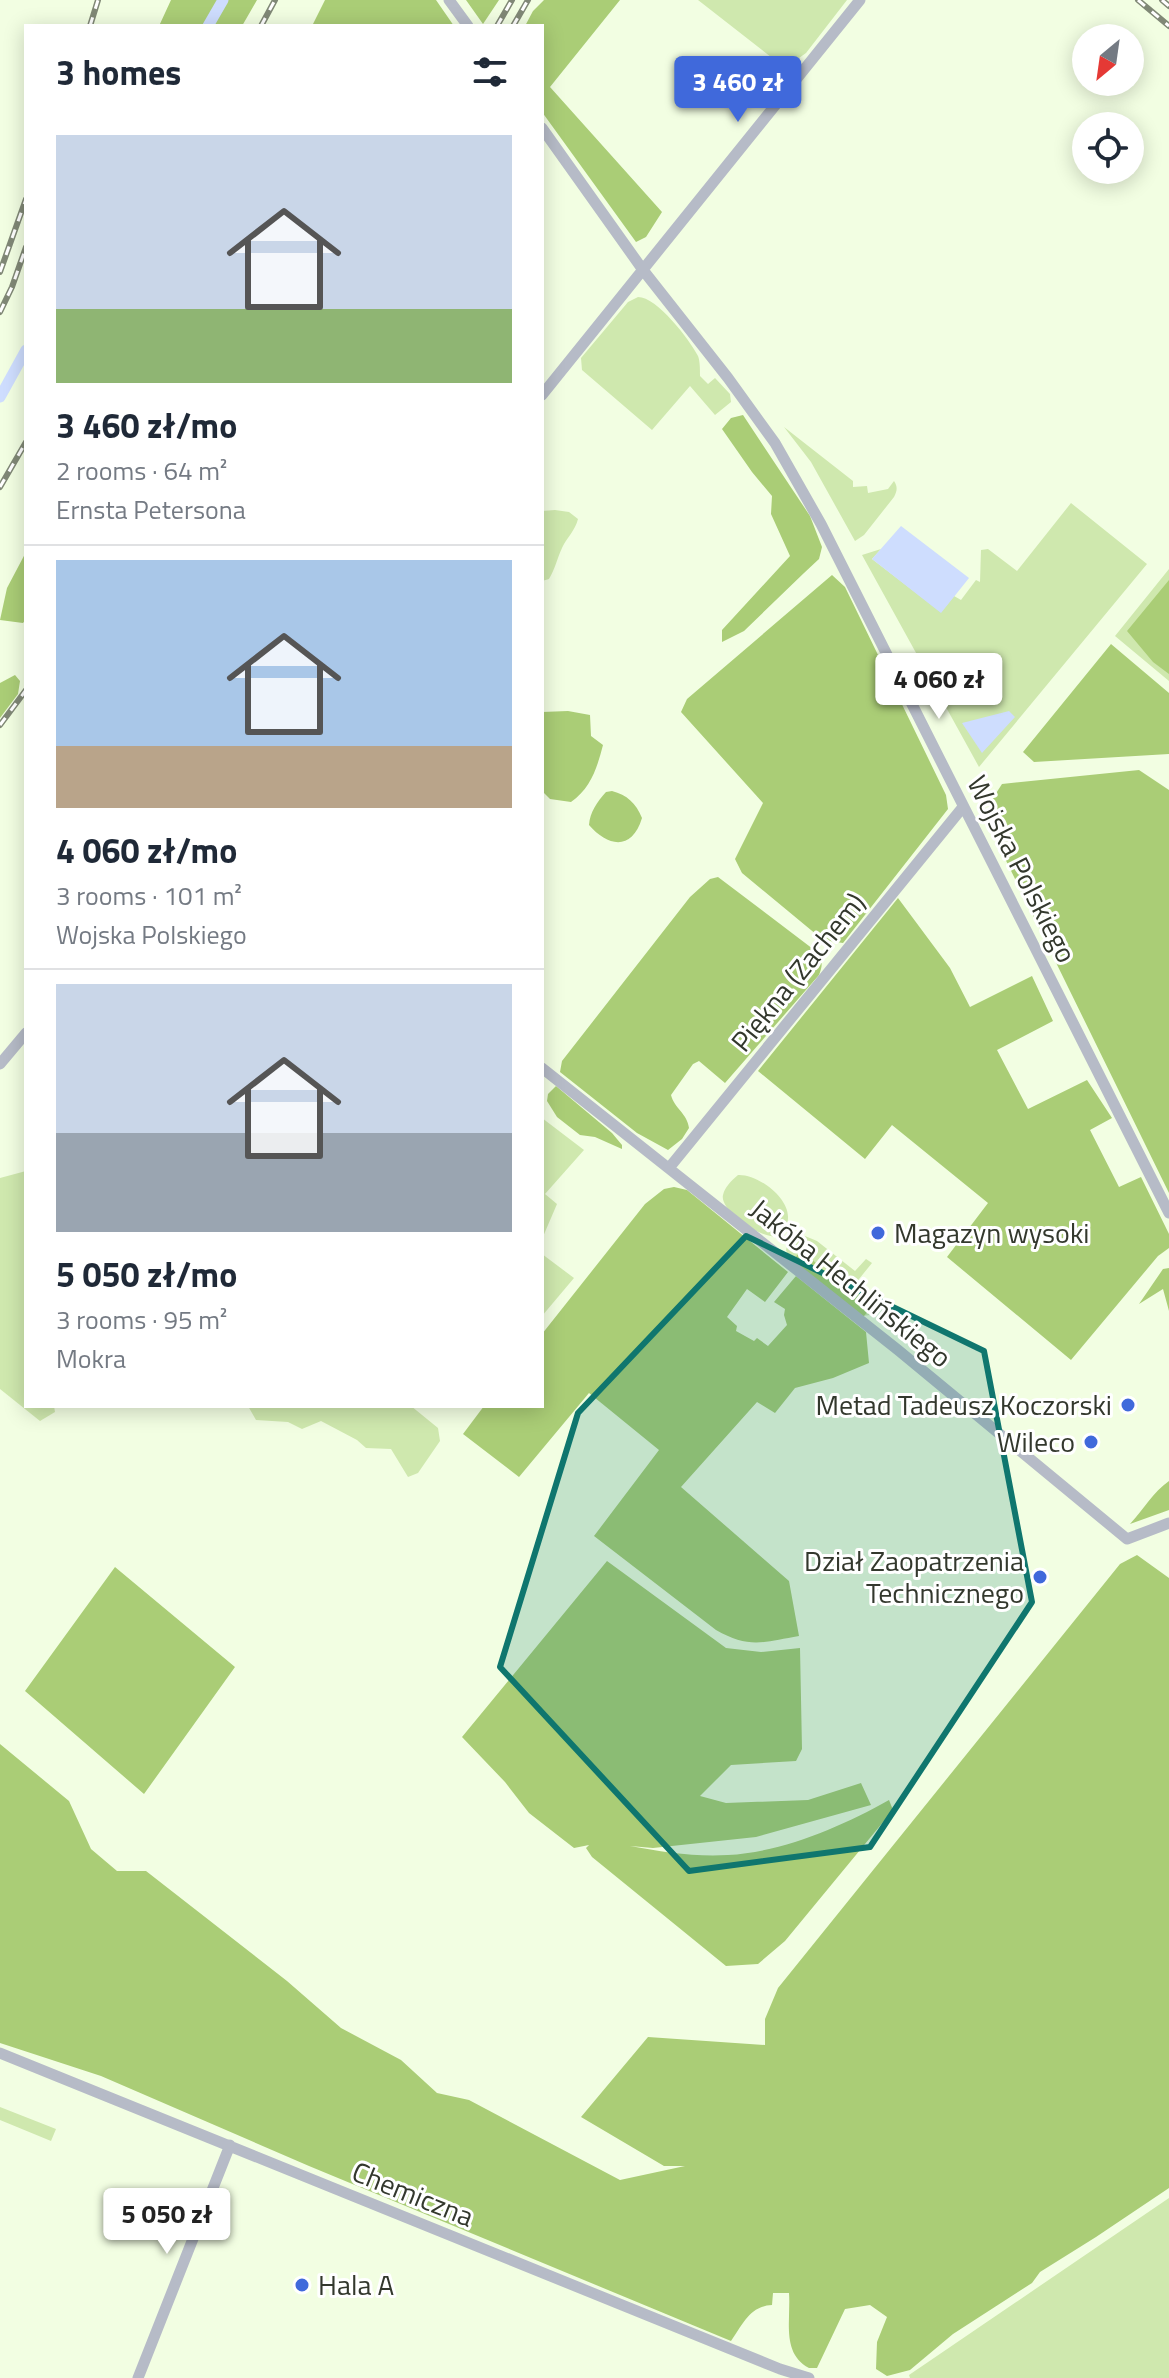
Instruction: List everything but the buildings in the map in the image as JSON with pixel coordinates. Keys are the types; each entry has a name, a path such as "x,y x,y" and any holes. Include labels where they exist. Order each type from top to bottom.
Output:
{"street":[{"path":"449,0 467,24"},
{"path":"544,393 860,0"},
{"name":"Wojska Polskiego","path":"544,131 643,270 775,443 821,524 1169,1213"},
{"name":"Piękna (Zachem)","path":"669,1168 963,807"},
{"path":"0,1064 24,1035"},
{"name":"Jakóba Hechlińskiego","path":"544,1070 935,1380 1127,1539 1169,1523"},
{"name":"Chemiczna","path":"0,2053 809,2378"},
{"path":"138,2378 230,2145"}],"highlighted area":[{"path":"746,1236 984,1351 1032,1602 870,1847 689,1871 500,1667 578,1413"}],"green space":[{"path":"171,0 257,0 243,24 160,24"},
{"path":"325,0 436,0 453,24 313,24"},
{"path":"466,0 499,0 483,24"},
{"path":"544,0 620,0 550,87 662,212 646,237 636,242 544,115 544,24 526,24"},
{"path":"698,0 847,0 806,53 785,68"},
{"path":"638,297 663,311 688,340 698,356 700,376 708,384 715,378 730,394 731,402 715,415 690,386 652,430 582,370 581,358 628,302"},
{"path":"743,415 810,516 822,547 819,559 744,631 722,642 722,630 790,556 771,514 772,496 722,429 731,418"},
{"path":"784,427 853,481 853,487 867,486 868,493 888,489 894,481 897,489 894,497 864,535 855,541 811,462"},
{"path":"1071,503 1147,564 979,767 862,555 881,549 872,559 941,612 954,596 961,600 976,580 980,582 981,550 988,549 1017,571"},
{"path":"544,511 569,512 578,519 549,579 544,580"},
{"path":"24,556 23,623 0,620 7,588"},
{"path":"1169,569 1169,681 1115,636"},
{"path":"832,575 845,587 946,795 948,809 843,943 823,940 742,873 735,859 763,803 681,712 687,699"},
{"path":"1169,580 1169,674 1153,662 1127,631"},
{"path":"1111,644 1169,693 1169,754 1034,762 1023,752"},
{"path":"15,675 20,681 18,694 0,718 0,683"},
{"path":"568,711 590,715 591,736 603,745 588,784 571,802 550,799 544,793 544,712"},
{"path":"1139,770 1169,790 1169,1193 990,828 991,801 1002,784"},
{"path":"612,791 630,800 642,818 638,829 626,841 604,838 589,825 597,803 606,792"},
{"path":"718,877 813,949 822,964 819,975 725,1083 699,1061 693,1064 671,1095 689,1128 682,1139 668,1150 637,1133 560,1072 562,1061 690,897 710,879"},
{"path":"898,898 950,968 970,1007 1032,976 1053,1021 997,1050 1028,1109 1087,1080 1112,1118 1090,1130 1119,1187 1141,1177 1169,1234 1169,1248 1158,1256 1071,1360 947,1257 988,1203 892,1125 865,1159 758,1071"},
{"path":"556,1086 612,1133 622,1149 595,1137 580,1135 557,1117 547,1101 548,1094"},
{"path":"544,1120 584,1150 545,1194 557,1204 544,1234"},
{"path":"24,1172 24,1408 54,1408 55,1412 40,1421 0,1389 0,1178"},
{"path":"738,1175 754,1178 770,1188 783,1202 788,1218 781,1236 773,1237 754,1230 728,1209 723,1195"},
{"path":"674,1187 687,1190 788,1272 765,1302 747,1289 727,1317 737,1326 736,1331 754,1341 757,1338 768,1346 787,1325 785,1309 774,1302 796,1276 866,1332 869,1363 833,1378 795,1388 775,1413 757,1402 681,1487 789,1581 799,1636 748,1642 728,1636 594,1536 659,1450 589,1393 519,1477 463,1434 482,1408 544,1408 544,1331 645,1204 664,1189"},
{"path":"805,1236 817,1241 855,1271 866,1259 872,1263 855,1284 880,1303 870,1315 863,1316 789,1258 786,1250 788,1242"},
{"path":"798,1254 806,1254 839,1284 858,1291 873,1306 863,1317 792,1262"},
{"path":"544,1256 574,1278 544,1314"},
{"path":"1169,1268 1169,1311 1163,1289 1139,1304 1163,1269"},
{"path":"249,1408 413,1408 438,1428 440,1441 418,1473 408,1477 391,1449 366,1448 321,1421 302,1429 288,1422 256,1420"},
{"path":"1169,1481 1169,1510 1130,1524 1153,1495"},
{"path":"1137,1555 1169,1578 1169,2188 1040,2272 1032,2283 953,2334 910,2370 887,2376 876,2369 877,2342 887,2317 870,2305 845,2309 817,2368 809,2368 800,2362 791,2345 789,2293 773,2293 772,2305 753,2312 731,2341 101,2076 0,2043 0,1744 69,1801 91,1849 117,1871 146,1871 287,1981 341,2028 401,2060 437,2093 469,2100 620,2180 685,2166 664,2166 581,2117 648,2037 765,2045 765,2019 778,1988 1120,1564"},
{"path":"607,1561 726,1648 761,1652 800,1648 802,1749 796,1761 731,1765 700,1796 726,1803 808,1800 861,1783 871,1805 756,1837 653,1848 630,1846 691,1855 749,1853 811,1836 889,1800 893,1810 785,1941 758,1964 726,1966 592,1857 586,1848 589,1845 574,1848 529,1813 505,1782 462,1737"},
{"path":"115,1567 235,1667 144,1794 25,1691"},
{"path":"0,2107 56,2129 51,2141 0,2120"},
{"path":"1169,2198 1169,2378 910,2378 909,2375"}],"water":[{"path":"901,526 969,578 941,613 872,559"},
{"path":"1009,711 1015,717 982,753 962,723"}],"waterway":[{"path":"209,24 223,0"},
{"path":"0,397 24,354"}],"railway":[{"path":"91,24 98,0"},
{"path":"262,24 275,0"},
{"path":"498,24 512,0"},
{"path":"514,24 528,0"},
{"path":"1138,0 1169,26"},
{"path":"1162,0 1169,6"},
{"path":"0,272 24,205"},
{"path":"0,312 24,253"},
{"path":"0,487 24,445"},
{"path":"0,725 24,693"}],"place":[{"name":"Magazyn wysoki","path":"878,1233"},
{"name":"Metad Tadeusz Koczorski","path":"1128,1405"},
{"name":"Wileco","path":"1091,1442"},
{"name":"Dział Zaopatrzenia Technicznego","path":"1040,1577"},
{"name":"Hala A","path":"302,2285"}]}
